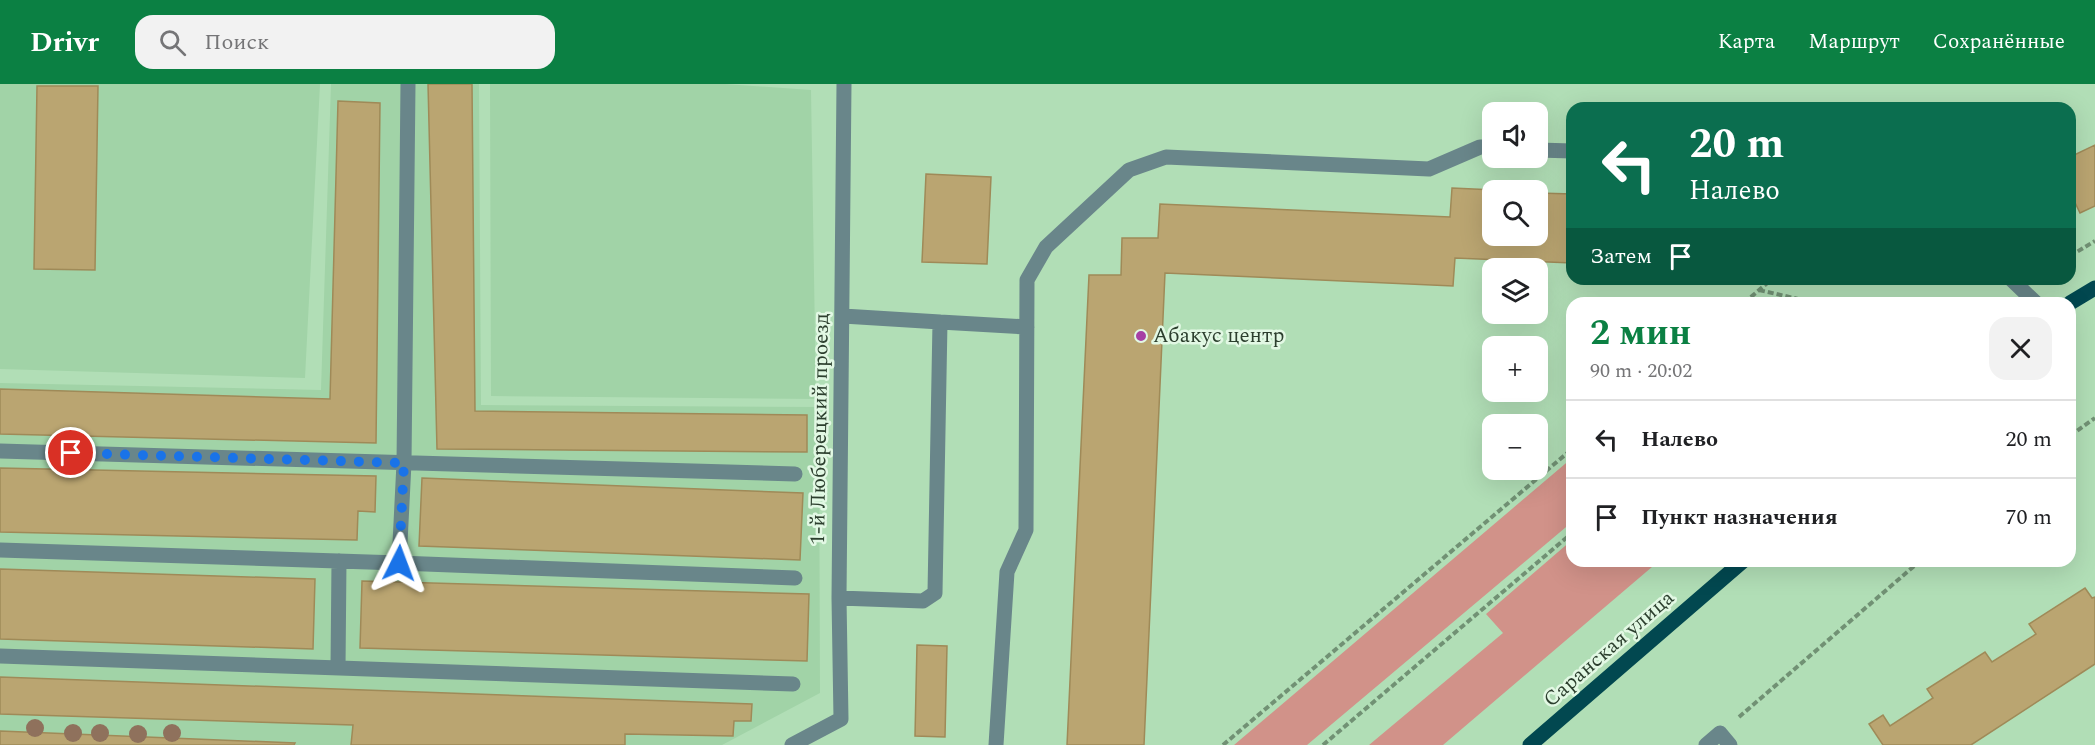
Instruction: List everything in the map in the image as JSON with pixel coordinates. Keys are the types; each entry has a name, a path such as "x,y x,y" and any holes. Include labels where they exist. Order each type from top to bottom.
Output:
{"main road":[{"path":"2076,299 2095,288"},
{"name":"Саранская улица","path":"1530,745 1736,567"}],"street":[{"path":"399,563 404,463 408,84"},
{"name":"1-й Люберецкий проезд","path":"792,745 841,719 839,598 844,84"},
{"path":"996,745 1007,572 1026,530 1027,280 1046,247 1129,170 1166,157 1429,169 1482,147"},
{"path":"1548,150 1566,151"},
{"path":"2018,285 2030,297"},
{"path":"843,316 1027,327"},
{"path":"839,598 923,601 935,593 940,322"},
{"path":"0,451 795,474"},
{"path":"0,550 795,578"},
{"path":"338,668 339,561"},
{"path":"0,656 793,684"},
{"path":"1706,745 1725,739"}],"path":[{"path":"2076,252 2095,241"},
{"path":"1751,297 1765,285"},
{"path":"1759,290 1790,297"},
{"path":"2076,432 2095,418"},
{"path":"1223,745 1566,454"},
{"path":"1323,745 1566,538"},
{"path":"1725,739 1913,567"}],"shaded area":[{"path":"0,84 320,84 305,378 0,369"},
{"path":"331,84 479,84 481,405 819,407 820,693 722,745 0,745 0,383 321,390"},
{"path":"490,84 725,84 811,90 816,399 491,396"},
{"path":"1566,463 1566,527 1307,745 1234,745"},
{"path":"1566,545 1566,567 1652,567 1443,745 1369,745 1503,633 1486,614"}],"building":[{"path":"428,84 472,84 475,411 807,415 807,452 437,449"},
{"path":"37,86 98,86 95,270 34,269"},
{"path":"338,101 380,103 376,443 0,434 0,389 330,399"},
{"path":"2095,145 2095,206 2080,213 2076,205 2076,154"},
{"path":"926,174 991,177 987,264 922,262"},
{"path":"1452,188 1482,189 1482,246 1548,246 1548,193 1566,194 1566,263 1548,262 1548,258 1455,258 1453,286 1165,273 1144,745 1067,745 1089,275 1121,275 1122,238 1158,238 1160,204 1450,217"},
{"path":"0,468 376,476 375,512 358,511 357,540 0,532"},
{"path":"422,478 803,493 800,560 419,546"},
{"path":"0,569 315,579 313,649 0,639"},
{"path":"362,581 809,594 807,661 360,648"},
{"path":"2085,588 2092,598 2095,597 2095,664 1971,745 1883,745 1869,724 1883,715 1890,726 1933,698 1927,689 1985,652 1992,662 2036,634 2029,624"},
{"path":"917,645 947,646 945,737 915,736"},
{"path":"0,677 752,704 751,721 734,721 733,736 625,734 625,745 351,745 353,725 0,714"},
{"path":"0,731 295,743 294,745 0,745"}],"place":[{"name":"Абакус центр","path":"1141,336"}],"route":[{"path":"71,453 404,463 399,563"}]}
